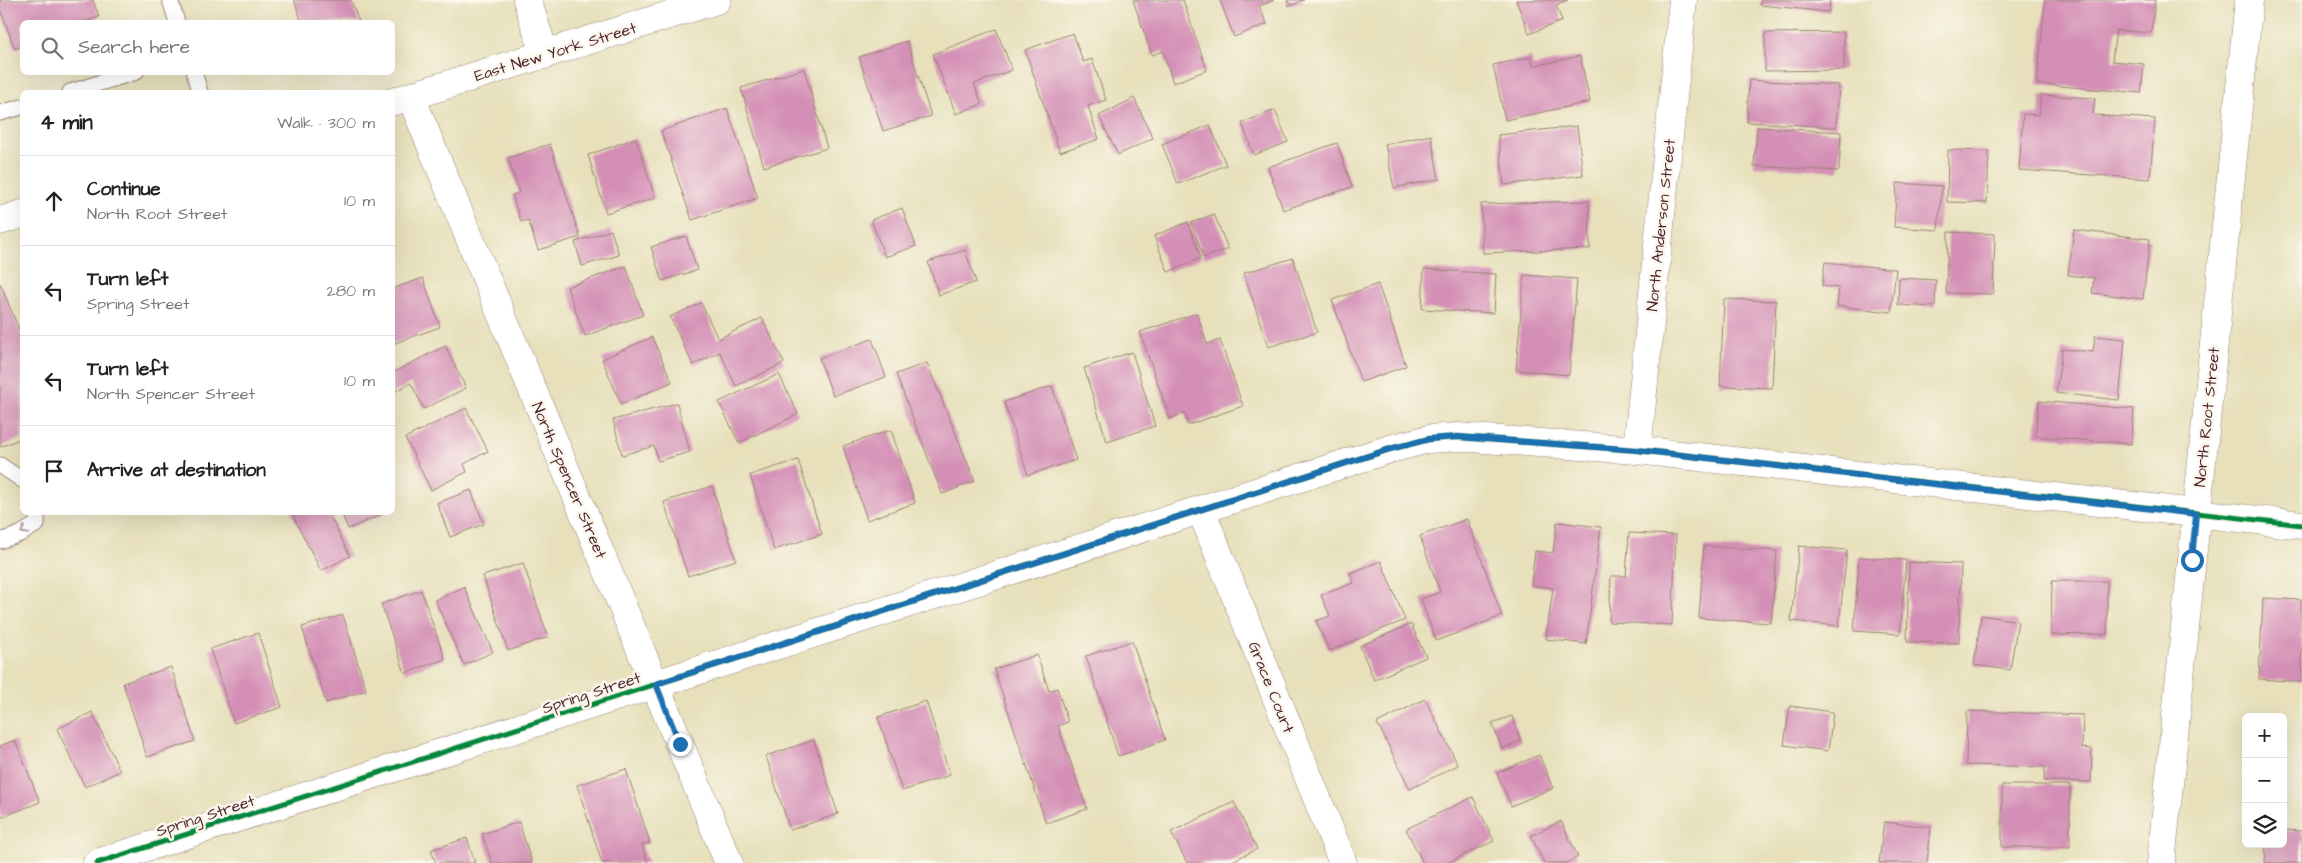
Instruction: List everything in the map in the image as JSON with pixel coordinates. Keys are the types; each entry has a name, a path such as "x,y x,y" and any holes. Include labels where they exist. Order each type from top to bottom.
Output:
{"street":[{"path":"527,0 545,55"},
{"name":"East New York Street","path":"402,100 717,0"},
{"name":"North Anderson Street","path":"1637,450 1683,0"},
{"name":"North Root Street","path":"2161,863 2248,0"},
{"name":"North Spencer Street","path":"402,100 656,684 729,863"},
{"name":"Spring Street","path":"97,863 1390,449 1429,439 1458,437 1637,450 2302,525"},
{"name":"Grace Court","path":"1201,510 1344,863"}],"lane":[{"path":"170,0 177,20"},
{"path":"77,90 126,75"},
{"path":"195,75 199,90"},
{"path":"0,113 20,108"},
{"path":"0,465 20,479"},
{"path":"0,541 20,534 37,524 37,515"}],"building":[{"path":"0,0 93,0 99,17 90,20 20,20 20,47 15,49 0,9"},
{"path":"294,0 351,0 358,20 301,20"},
{"path":"1133,0 1183,0 1207,70 1173,83 1163,51 1152,55"},
{"path":"1220,0 1274,0 1259,6 1267,24 1234,37"},
{"path":"1287,0 1304,0 1289,6"},
{"path":"1516,0 1568,0 1556,5 1562,21 1529,34"},
{"path":"1761,0 1830,0 1829,12 1760,5"},
{"path":"2045,0 2155,0 2151,33 2116,30 2112,61 2144,64 2141,93 2037,84"},
{"path":"996,29 1012,70 974,84 982,104 956,114 933,54"},
{"path":"1844,32 1844,70 1765,71 1765,33"},
{"path":"1073,33 1083,62 1092,59 1106,100 1088,106 1099,139 1060,152 1025,50"},
{"path":"907,41 931,116 883,131 859,57"},
{"path":"1580,56 1590,102 1505,120 1493,65 1531,57 1533,66"},
{"path":"804,69 827,148 764,167 741,88"},
{"path":"1749,80 1839,85 1836,127 1747,122"},
{"path":"2041,95 2095,98 2093,115 2155,119 2150,179 2019,170 2023,114 2039,115"},
{"path":"1134,98 1153,138 1118,155 1099,116"},
{"path":"727,108 758,198 692,220 661,131"},
{"path":"1275,110 1288,142 1254,155 1242,123"},
{"path":"1210,125 1226,165 1178,184 1162,144"},
{"path":"1577,126 1583,175 1504,185 1498,135"},
{"path":"1757,127 1841,132 1839,171 1754,166"},
{"path":"1431,135 1439,179 1394,188 1385,144"},
{"path":"636,138 655,198 606,213 588,155"},
{"path":"1337,143 1352,187 1283,210 1268,167"},
{"path":"550,144 580,237 538,250 528,220 521,222 512,195 519,193 508,158"},
{"path":"1948,150 1989,151 1987,203 1947,202"},
{"path":"1897,183 1942,186 1938,230 1894,227"},
{"path":"1589,201 1590,249 1483,253 1481,204"},
{"path":"902,208 916,246 885,257 871,220"},
{"path":"1214,214 1228,249 1204,258 1191,223"},
{"path":"1188,222 1201,258 1168,272 1154,236"},
{"path":"611,230 619,255 582,266 575,242"},
{"path":"2074,230 2150,239 2143,299 2092,293 2094,278 2068,275"},
{"path":"1948,232 1995,234 1993,294 1946,293"},
{"path":"686,236 697,270 662,281 651,247"},
{"path":"965,250 976,282 939,295 928,262"},
{"path":"1293,258 1317,332 1268,347 1244,273"},
{"path":"1825,262 1896,269 1891,312 1837,306 1839,288 1822,286"},
{"path":"626,266 643,315 585,336 567,287"},
{"path":"1424,269 1496,274 1494,313 1422,309"},
{"path":"1524,275 1577,279 1569,375 1516,370"},
{"path":"423,278 440,327 395,343 395,288"},
{"path":"1899,278 1936,280 1935,307 1898,305"},
{"path":"0,283 20,332 20,439 0,447"},
{"path":"1378,284 1406,366 1361,382 1332,300"},
{"path":"1724,299 1776,301 1772,388 1720,386"},
{"path":"701,303 718,339 762,318 784,363 736,386 720,352 693,365 670,317"},
{"path":"1197,313 1207,344 1220,340 1243,406 1188,425 1185,413 1170,419 1140,332"},
{"path":"2095,336 2125,339 2119,400 2056,393 2062,349 2093,352"},
{"path":"652,337 672,382 621,404 602,359"},
{"path":"872,339 886,377 833,396 819,358"},
{"path":"445,346 466,388 424,409 411,383 395,391 395,371"},
{"path":"1132,352 1155,426 1107,442 1084,368"},
{"path":"927,363 975,481 942,494 896,374"},
{"path":"779,374 798,414 739,443 719,402"},
{"path":"1052,386 1076,460 1028,475 1004,402"},
{"path":"2039,401 2134,409 2131,444 2035,436"},
{"path":"677,403 690,452 658,461 654,446 622,455 613,420"},
{"path":"466,408 488,451 464,464 467,472 431,490 405,438"},
{"path":"891,430 915,503 867,520 843,446"},
{"path":"798,460 822,534 774,550 750,475"},
{"path":"712,486 736,560 688,576 664,502"},
{"path":"471,490 484,524 450,537 437,503"},
{"path":"293,515 330,515 350,556 321,571"},
{"path":"342,515 381,515 348,529"},
{"path":"1467,519 1502,616 1436,641 1421,599 1440,592 1420,536"},
{"path":"1557,522 1601,527 1586,644 1546,639 1553,588 1531,585 1535,551 1553,553"},
{"path":"1629,533 1676,535 1672,625 1609,622 1611,576 1626,576"},
{"path":"1704,546 1777,551 1771,623 1699,618"},
{"path":"1799,546 1847,550 1839,626 1791,621"},
{"path":"1859,557 1906,560 1900,634 1854,631"},
{"path":"1381,561 1405,620 1329,651 1316,621 1330,616 1321,595 1354,583 1350,573"},
{"path":"1909,562 1961,564 1959,643 1907,642"},
{"path":"523,563 548,637 508,651 483,576"},
{"path":"2052,581 2107,581 2107,634 2051,635"},
{"path":"464,587 493,652 464,665 435,600"},
{"path":"421,590 445,659 405,673 381,604"},
{"path":"2263,598 2301,600 2302,682 2259,679"},
{"path":"343,615 366,690 326,703 302,627"},
{"path":"1981,615 2018,621 2010,670 1974,665"},
{"path":"1411,624 1426,657 1374,680 1360,646"},
{"path":"258,633 282,707 234,723 210,649"},
{"path":"1132,641 1165,740 1118,756 1086,656"},
{"path":"1037,655 1049,691 1057,688 1068,722 1058,726 1087,809 1046,823 994,669"},
{"path":"171,667 195,741 147,757 123,683"},
{"path":"1425,699 1458,765 1410,789 1377,723"},
{"path":"926,701 950,775 902,791 878,717"},
{"path":"1790,706 1833,712 1828,751 1784,745"},
{"path":"1967,711 2083,715 2082,748 2092,749 2091,782 2044,781 2045,767 1966,765"},
{"path":"92,712 120,771 85,787 57,729"},
{"path":"1512,716 1521,741 1502,749 1492,723"},
{"path":"15,740 40,802 0,818 0,746"},
{"path":"814,740 838,814 790,830 766,756"},
{"path":"1539,755 1553,788 1511,806 1497,773"},
{"path":"626,769 650,843 642,845 648,863 602,863 577,785"},
{"path":"2002,785 2070,785 2070,847 2002,847"},
{"path":"1473,797 1494,841 1447,863 1423,863 1406,829"},
{"path":"1234,802 1257,849 1228,863 1187,863 1171,832"},
{"path":"1561,821 1578,857 1566,863 1544,863 1531,836"},
{"path":"519,822 532,863 492,863 482,834"},
{"path":"1884,822 1931,827 1927,863 1879,863"},
{"path":"2287,830 2302,831 2302,863 2265,863 2266,848 2287,848"},
{"path":"467,838 475,863 436,863 431,850"}],"cycle path":[{"path":"97,863 1390,449 1429,439 1458,437 1637,450 2302,525"}],"route":[{"path":"680,744 656,684 1390,449 1429,439 1458,437 1637,450 2196,514 2192,560"}]}
